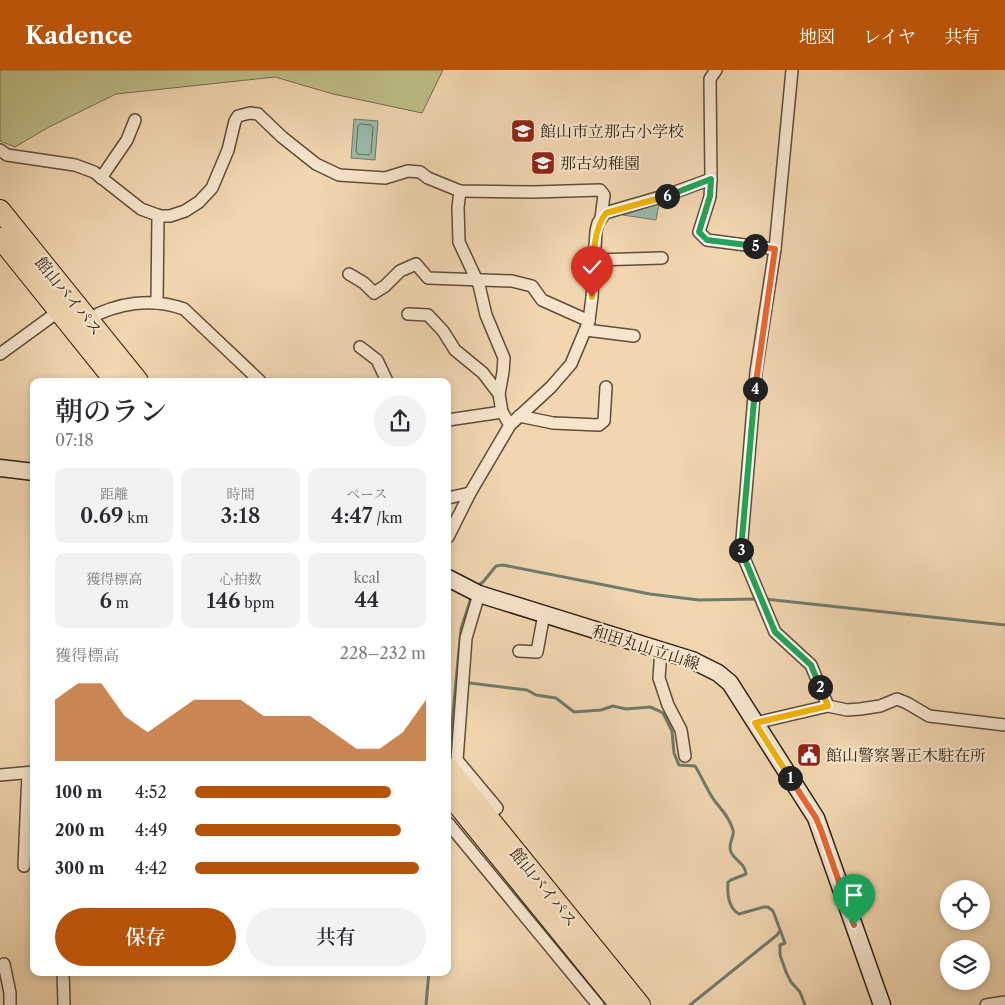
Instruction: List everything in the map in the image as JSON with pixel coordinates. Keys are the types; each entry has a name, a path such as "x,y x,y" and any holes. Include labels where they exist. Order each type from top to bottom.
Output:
{"highway":[{"name":"館山バイパス","path":"0,210 136,378"},
{"name":"館山バイパス","path":"0,238 113,378"},
{"name":"館山バイパス","path":"451,772 640,1005"},
{"name":"館山バイパス","path":"451,797 620,1005"}],"main road":[{"path":"0,468 30,472"},
{"name":"和田丸山立山線","path":"451,580 479,594 692,660 718,673 730,683 816,818 882,1005"}],"street":[{"path":"716,70 710,80 710,196 699,232 707,240 775,249"},
{"path":"792,70 775,249 756,372 741,551 775,632 811,665 828,706"},
{"path":"0,150 7,155 75,165 94,172 141,209 158,215 170,216 185,211 199,202 212,188 228,150 235,121 238,116 250,113 258,114 282,137 316,164 339,175 385,178 408,171 420,172 428,178 460,191 534,192 600,190 604,194 602,218"},
{"path":"101,178 127,140 136,120"},
{"path":"451,531 470,493 510,424 551,387 572,364 587,325 592,297 596,231 602,218 606,213 667,196 711,179"},
{"path":"460,191 458,207 459,242 477,281 486,315 504,358 499,394 502,412 510,424"},
{"path":"157,303 158,215"},
{"path":"594,260 662,258"},
{"path":"349,274 364,283 374,293 385,286 400,271 416,264 428,278 512,281 532,286 542,300 587,325 634,336"},
{"path":"88,319 107,309 128,305 164,303 184,309 257,378"},
{"path":"0,354 59,311"},
{"path":"408,314 428,315 455,350 483,373 499,394"},
{"path":"360,347 377,360 386,378"},
{"path":"519,416 553,423 599,425 604,421 606,387"},
{"path":"451,420 502,412"},
{"path":"451,497 470,493"},
{"path":"479,594 466,638 457,760 497,808 486,816"},
{"path":"519,651 537,652 544,614"},
{"path":"661,650 659,678 668,705 681,730 685,756"},
{"path":"755,723 828,706 847,710 860,709 880,706 898,700 907,702 929,716 1005,725"},
{"path":"0,775 30,773"},
{"path":"24,866 30,786"},
{"path":"451,827 598,1005"},
{"path":"4,964 10,993 10,1005"},
{"path":"63,976 64,1005"},
{"path":"986,1005 1005,1002"}],"shaded area":[{"path":"0,70 443,70 422,113 333,94 275,77 116,94 49,127 15,147 0,141"}],"water":[{"path":"354,119 378,121 375,160 351,158"},
{"path":"659,204 656,220 623,215"}],"waterway":[{"path":"477,586 483,582 496,566 503,565 650,594 699,600 758,599"},
{"path":"451,734 461,629 471,598"},
{"path":"765,599 1005,625"},
{"path":"470,683 527,690 536,695 556,698 574,712 601,710 613,706 626,709 650,707 663,713 672,731 674,753 679,765 695,766 711,796 732,826 733,836 730,849 744,867 746,874 728,882 728,896 731,904 739,914 764,907 768,907 773,911 785,943 780,945 780,955 786,972 791,982 800,992 805,1005"},
{"path":"690,1005 780,931"},
{"path":"426,1005 429,976"}],"place":[{"name":"館山市立那古小学校","path":"523,131"},
{"name":"那古幼稚園","path":"543,163"},
{"name":"館山警察署正木駐在所","path":"809,755"}],"route":[{"path":"592,297 596,231 598,223 606,213 667,196 711,179 710,196 699,232 707,240 775,249 756,372 741,551 775,632 811,665 828,706 755,723 816,818 854,925"}]}
